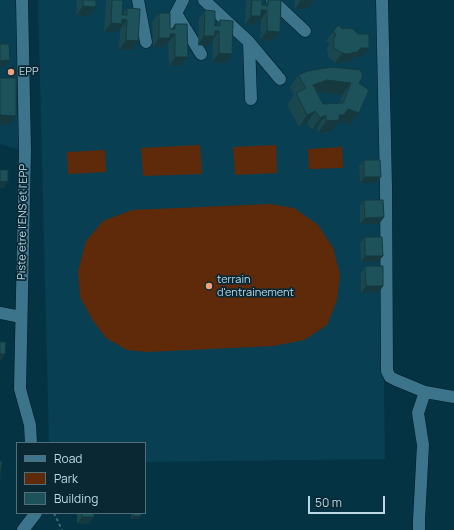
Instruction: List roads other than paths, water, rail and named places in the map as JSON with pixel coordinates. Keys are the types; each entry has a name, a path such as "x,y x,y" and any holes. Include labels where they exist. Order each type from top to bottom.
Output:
{"street":[{"name":"Piste etre l'ENS et l'EPP","path":"22,0 25,150 20,389 30,425 31,442"},
{"path":"138,0 146,42"},
{"path":"183,0 173,18 201,54"},
{"path":"204,0 249,42 280,79"},
{"path":"272,0 305,31"},
{"path":"382,0 386,194 387,371 390,377 425,392 454,397"},
{"path":"249,42 251,99"},
{"path":"0,313 21,317"},
{"path":"419,530 418,520 423,445 418,413 425,392"},
{"path":"23,530 35,514"}],"place":[{"name":"EPP","path":"11,72"},
{"name":"terrain d'entrainement","path":"209,286"}]}
